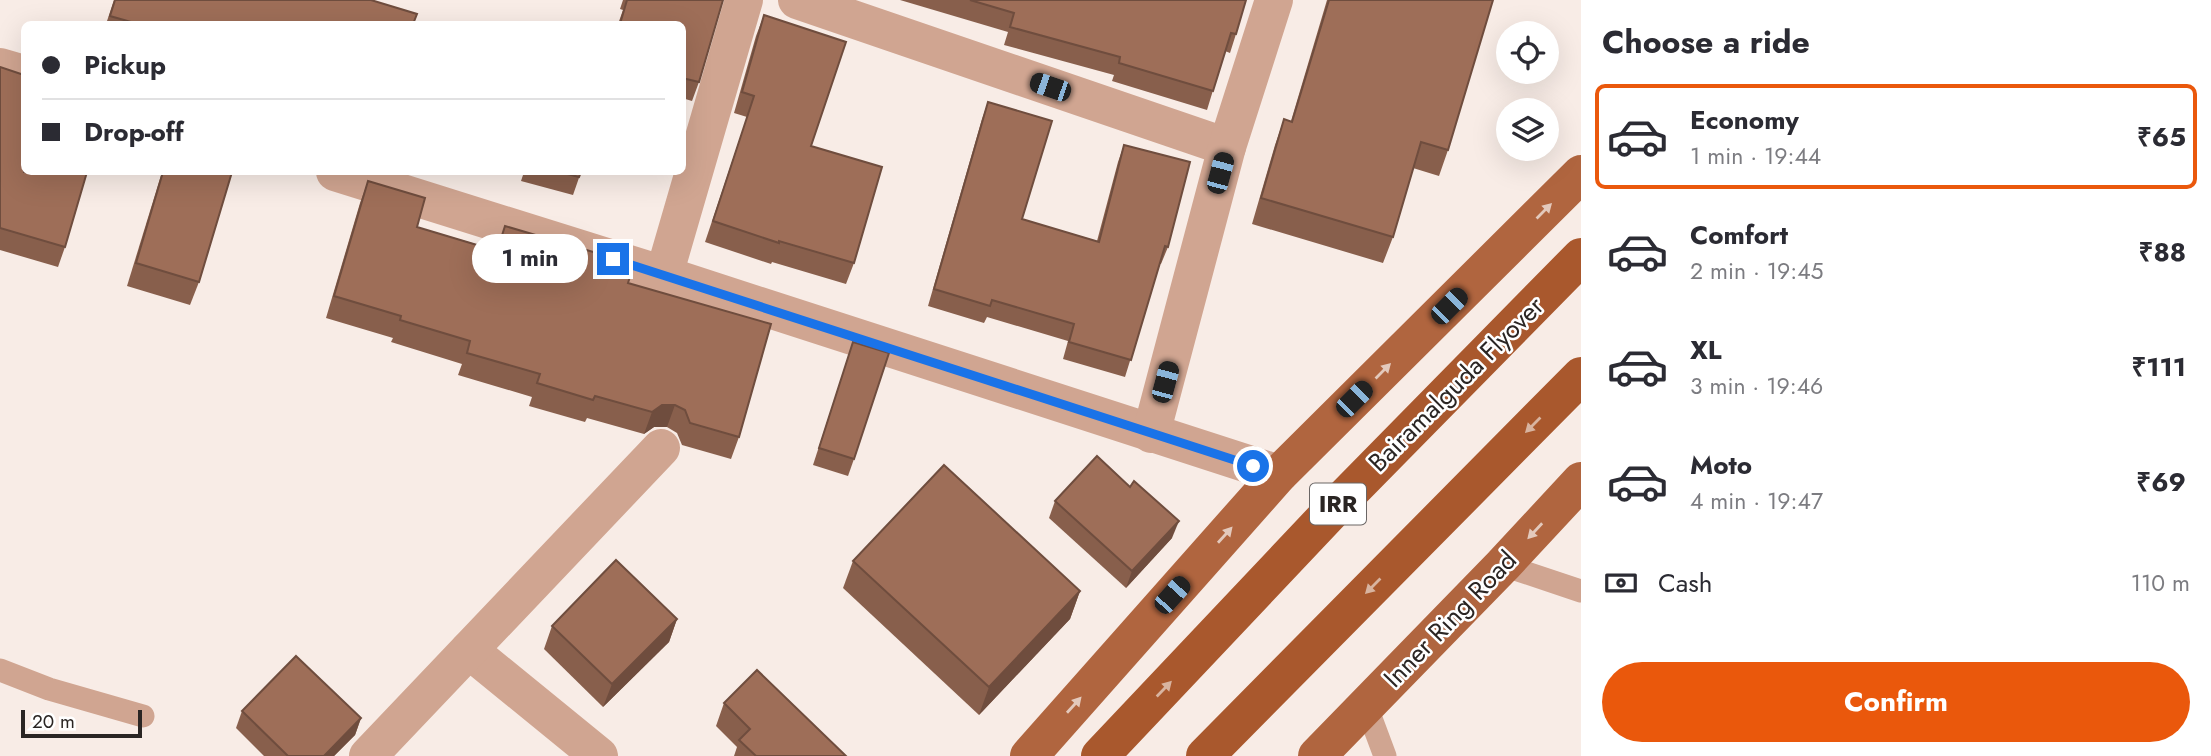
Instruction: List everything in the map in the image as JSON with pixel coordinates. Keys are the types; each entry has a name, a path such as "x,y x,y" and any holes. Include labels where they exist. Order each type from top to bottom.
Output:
{"highway":[{"name":"Bairamalguda Flyover","path":"1101,756 1342,500 1581,257"},
{"path":"1205,756 1581,376"}],"main road":[{"path":"1029,756 1279,474 1581,174"},
{"name":"Inner Ring Road","path":"1317,756 1581,481"}],"street":[{"path":"664,275 744,0"},
{"path":"797,0 1227,147"},
{"path":"1151,434 1227,147 1273,0"},
{"path":"0,67 21,73"},
{"path":"345,175 664,275 1279,474"},
{"path":"368,756 661,449"},
{"path":"469,650 598,756"}],"lane":[{"path":"1503,565 1581,591"},
{"path":"0,670 49,689 143,716"},
{"path":"1366,705 1385,756"}],"building":[{"path":"115,0 371,0 417,14 414,21 128,21 110,16"},
{"path":"627,0 723,0 699,82 686,79 686,21 621,21"},
{"path":"970,0 1246,0 1236,34 1231,33 1213,91 1119,63 1120,57 1010,27 1014,13"},
{"path":"1329,0 1493,0 1448,150 1421,142 1393,237 1261,198 1284,119 1292,122"},
{"path":"764,15 846,42 811,146 882,167 854,263 779,243 713,221 754,96 742,92"},
{"path":"0,67 21,74 21,175 86,175 65,247 0,228"},
{"path":"988,102 1052,121 1022,219 1099,242 1124,145 1190,162 1168,247 1165,246 1131,360 1069,342 1074,324 992,300 990,306 934,289"},
{"path":"162,175 231,175 199,282 136,263"},
{"path":"368,181 425,198 417,227 497,251 505,226 634,264 628,283 771,324 739,437 690,423 685,410 675,405 662,405 652,412 595,396 593,400 537,383 540,374 467,353 470,341 334,296"},
{"path":"853,342 889,353 854,459 819,448"},
{"path":"1097,456 1130,487 1134,481 1179,521 1132,571 1055,501"},
{"path":"944,465 1080,591 989,687 853,561"},
{"path":"616,560 677,619 612,684 552,626"},
{"path":"296,656 361,718 324,756 288,756 242,711"},
{"path":"757,670 846,756 756,756 739,740 750,729 724,703"}],"route":[{"path":"613,259 1253,466"}]}
